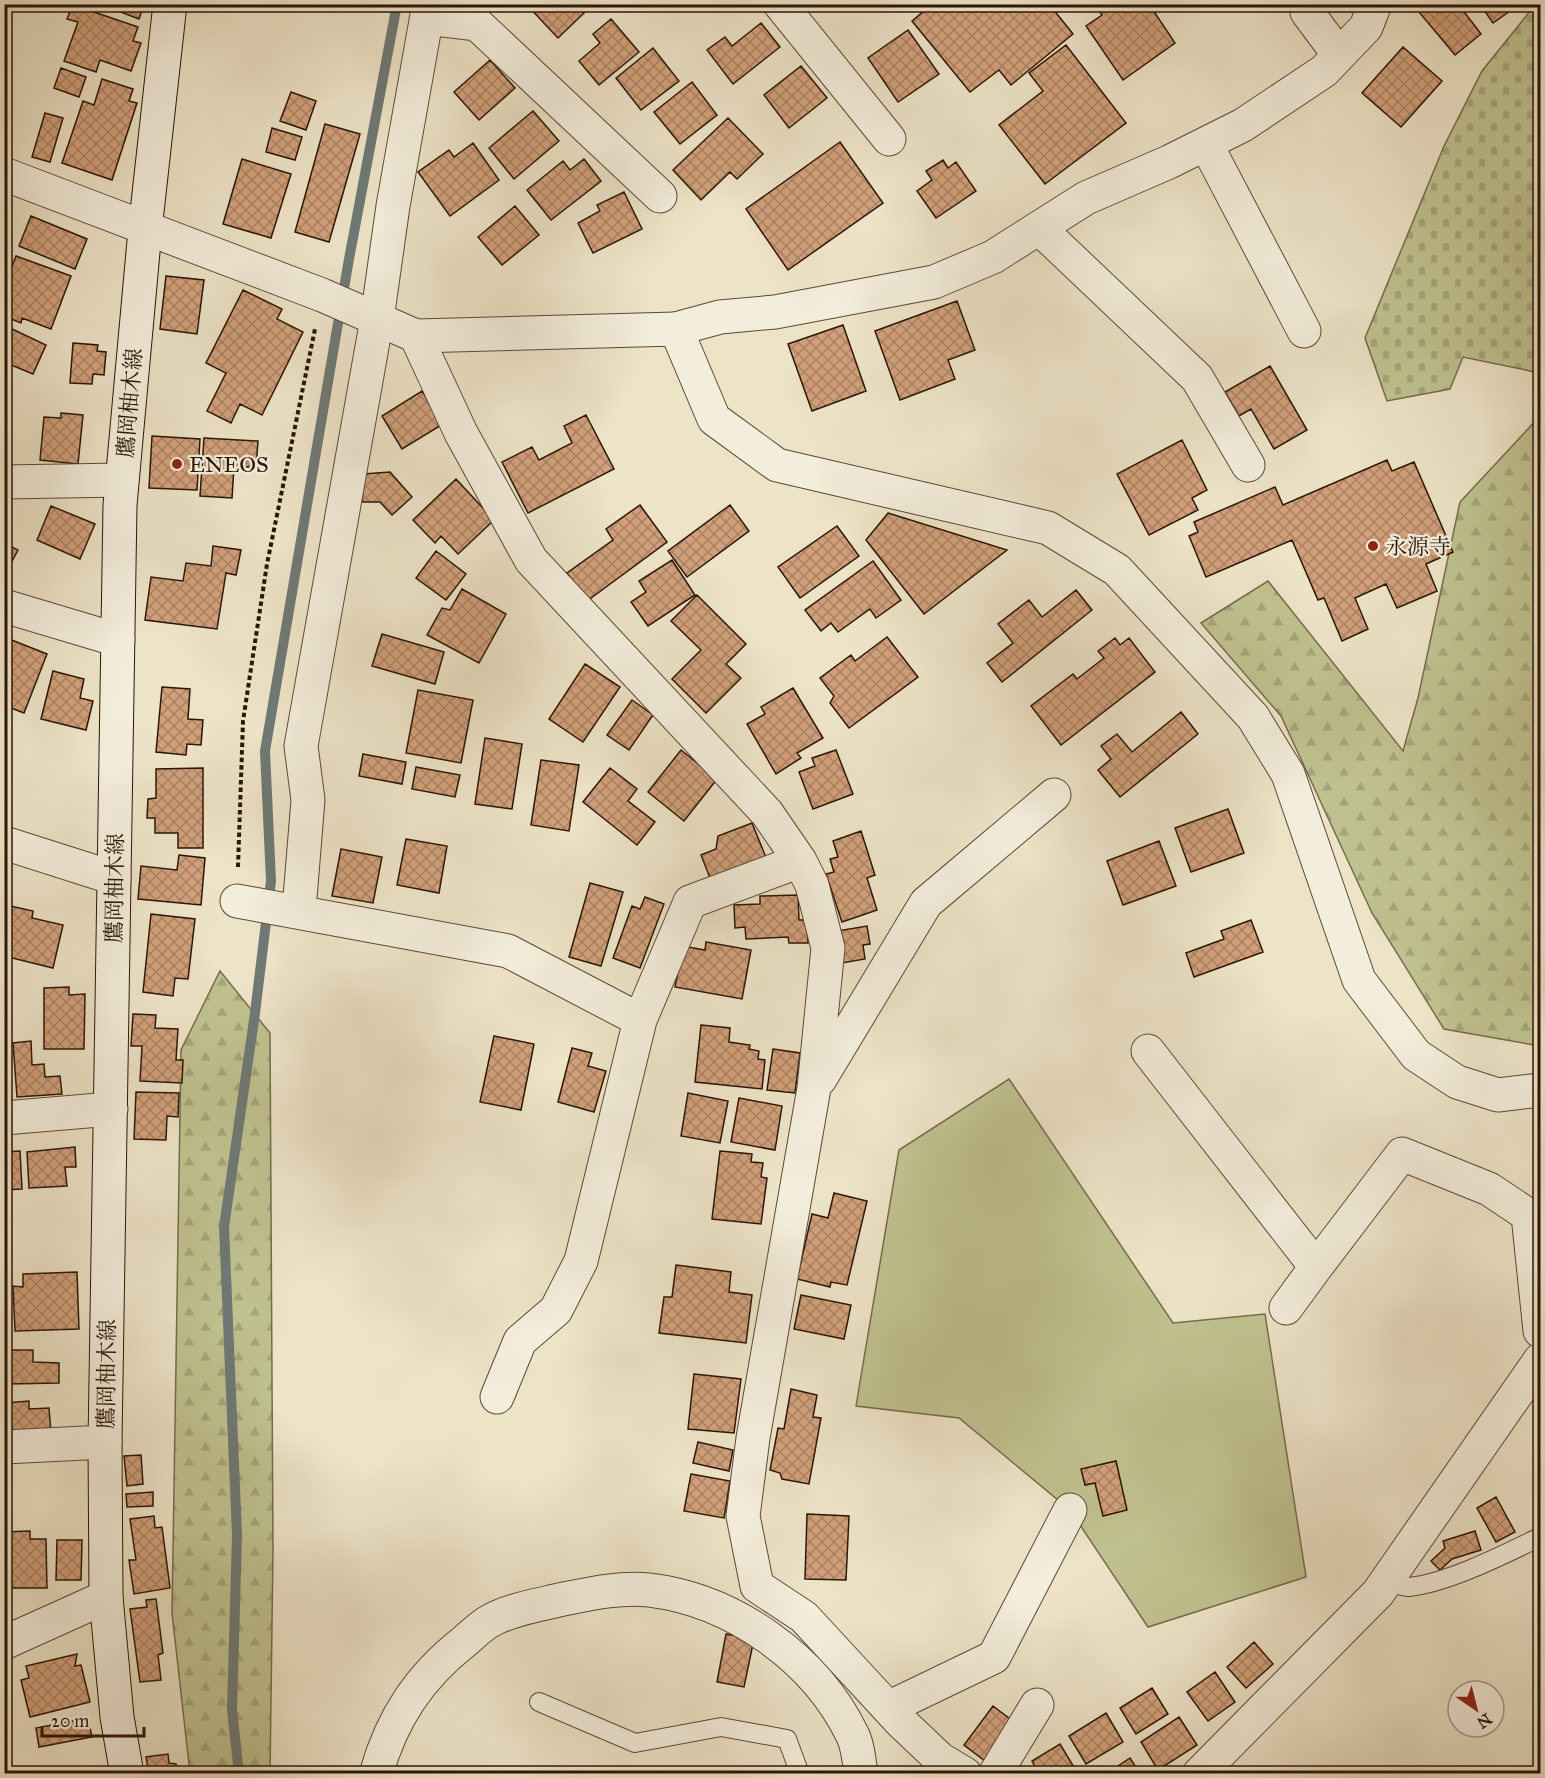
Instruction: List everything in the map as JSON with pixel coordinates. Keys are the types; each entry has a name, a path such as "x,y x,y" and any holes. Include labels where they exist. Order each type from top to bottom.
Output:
{"street":[{"name":"鷹岡柚木線","path":"127,1773 117,1717 106,1597 105,1442 118,640 122,480 145,230 170,4"},
{"path":"780,4 889,139"},
{"path":"4,174 145,230 324,296 416,336 676,329 720,317 775,312 934,282 993,257 1086,198 1243,125 1324,71 1366,27 1376,4"},
{"path":"299,910 308,800 301,746 371,315 428,11 477,24 660,196"},
{"path":"1307,12 1339,55"},
{"path":"1206,144 1304,331"},
{"path":"1039,228 1197,378 1248,465"},
{"path":"676,329 714,419 777,465 1048,528 1117,570 1253,717 1288,774 1359,980 1416,1055 1457,1082 1498,1095 1540,1090"},
{"path":"416,336 460,432 531,560 767,813 800,861 812,885 828,948 814,1088 753,1438 743,1516 757,1586 804,1617 888,1708 940,1759 965,1773"},
{"path":"4,482 122,480"},
{"path":"4,606 118,640"},
{"path":"814,1088 926,903 1054,795"},
{"path":"4,843 114,878"},
{"path":"497,1397 520,1341 556,1310 581,1261 640,1020 690,902 800,861"},
{"path":"237,901 299,910 508,951 640,1020"},
{"path":"1148,1051 1316,1267"},
{"path":"4,1118 111,1109"},
{"path":"1286,1308 1402,1154 1489,1189 1528,1215 1540,1331"},
{"path":"1199,1773 1378,1593 1540,1360"},
{"path":"4,1447 105,1442"},
{"path":"888,1708 994,1657 1070,1510"},
{"path":"376,1773 386,1740 407,1700 442,1659 490,1620 542,1604 605,1590 649,1590 725,1612 782,1645 822,1688 853,1735 861,1773"},
{"path":"4,1643 106,1597"},
{"path":"995,1773 1037,1705"}],"lane":[{"path":"1386,1581 1407,1587 1426,1583 1470,1568 1540,1537"},
{"path":"539,1702 635,1743 721,1727 787,1739 800,1773"}],"path":[{"path":"237,901 243,721 267,564 324,296"}],"green space":[{"path":"1535,5 1540,5 1540,373 1463,357 1450,389 1387,401 1365,338 1444,146 1482,71"},
{"path":"1540,416 1540,1046 1444,1029 1372,913 1281,716 1201,623 1268,581 1403,751 1418,698 1460,502"},
{"path":"220,971 270,1033 273,1549 270,1773 190,1773 172,1613 181,1050"},
{"path":"1009,1079 1173,1323 1265,1314 1306,1577 1148,1627 1070,1510 959,1418 856,1406 899,1150"}],"building":[{"path":"73,4 93,4 91,11 138,27 133,41 141,43 131,71 100,60 96,72 64,61 78,22 67,19"},
{"path":"100,4 144,4 139,19"},
{"path":"526,4 576,4 584,13 558,38"},
{"path":"932,4 1049,4 1073,34 1011,85 999,70 970,92 912,21"},
{"path":"1094,4 1149,4 1175,43 1123,80 1086,26 1102,15"},
{"path":"1458,4 1481,34 1455,55 1414,6"},
{"path":"1480,4 1520,4 1493,23"},
{"path":"611,19 639,52 599,85 579,61 600,43 593,34"},
{"path":"761,23 780,47 733,84 707,50 725,37 732,46"},
{"path":"908,30 939,74 898,102 868,58"},
{"path":"1066,45 1126,123 1045,184 999,125 1043,91 1029,73"},
{"path":"1403,47 1442,81 1401,127 1362,93"},
{"path":"653,48 679,81 641,110 616,78"},
{"path":"490,60 515,88 479,120 454,92"},
{"path":"801,66 827,98 789,128 764,95"},
{"path":"61,68 86,77 79,97 54,88"},
{"path":"102,79 133,89 129,101 137,103 112,180 62,163 83,101 94,105"},
{"path":"692,82 717,115 680,144 654,112"},
{"path":"291,92 316,101 306,130 280,121"},
{"path":"533,111 559,141 514,179 489,148"},
{"path":"45,113 63,118 50,162 32,157"},
{"path":"728,118 763,154 737,179 730,172 701,200 673,170"},
{"path":"325,124 360,134 329,242 295,232"},
{"path":"272,128 302,137 295,160 266,152"},
{"path":"840,142 883,203 788,270 746,209"},
{"path":"473,143 499,180 450,216 418,172 449,150 454,157"},
{"path":"242,159 291,174 271,238 223,224"},
{"path":"584,159 601,181 551,220 527,190 563,161 570,170"},
{"path":"943,160 948,168 956,162 976,191 936,218 917,191 932,180 926,171"},
{"path":"624,192 642,229 593,253 578,223 600,211 597,205"},
{"path":"515,206 539,235 502,265 478,237"},
{"path":"31,216 87,239 75,269 19,246"},
{"path":"16,256 71,276 51,329 22,318 21,323 4,316 4,286"},
{"path":"166,276 204,280 197,334 160,329"},
{"path":"243,290 282,309 277,319 303,332 262,415 240,404 231,423 207,411 226,373 206,363"},
{"path":"957,301 975,350 948,360 955,379 900,400 875,331"},
{"path":"843,325 866,391 812,411 788,344"},
{"path":"8,327 46,345 33,374 4,362 4,335"},
{"path":"73,343 98,345 97,351 106,352 104,375 93,374 92,384 70,383"},
{"path":"1270,366 1307,430 1274,449 1251,409 1239,416 1225,392"},
{"path":"422,391 443,424 402,449 382,416"},
{"path":"61,413 83,415 78,464 40,460 44,417 61,418"},
{"path":"586,415 614,469 528,513 502,462 532,447 539,460 572,443 564,426"},
{"path":"152,436 200,439 197,490 149,488"},
{"path":"204,438 258,441 256,467 234,467 232,498 200,496"},
{"path":"1182,440 1207,490 1192,498 1198,510 1149,535 1117,474"},
{"name":"永源寺","path":"1387,460 1392,471 1414,462 1453,552 1426,564 1437,591 1397,608 1386,584 1355,598 1368,629 1342,641 1324,598 1318,600 1292,540 1206,577 1189,536 1198,532 1194,522 1275,487 1283,505"},
{"path":"390,472 412,497 392,515 380,502 362,502 364,474"},
{"path":"456,479 494,520 458,554 441,536 435,543 413,520"},
{"path":"640,505 667,542 587,601 567,573 613,540 606,529"},
{"path":"730,505 749,531 687,577 668,551"},
{"path":"51,506 95,524 80,559 37,540"},
{"path":"888,513 1007,550 924,614 866,540"},
{"path":"837,526 859,556 800,598 778,567"},
{"path":"4,543 18,550 4,576"},
{"path":"213,546 241,550 236,575 226,573 217,629 145,620 151,577 183,581 186,563 211,566"},
{"path":"436,551 466,574 446,600 416,578"},
{"path":"672,560 695,595 648,626 631,602 646,592 639,581"},
{"path":"873,561 901,600 876,618 870,609 838,632 831,623 821,631 805,610"},
{"path":"462,589 506,614 479,663 427,635 442,608 450,610"},
{"path":"1076,590 1092,610 1002,682 987,663 1013,643 998,624 1029,600 1042,617"},
{"path":"697,595 746,644 726,664 741,678 706,713 672,679 701,650 671,621"},
{"path":"382,634 444,652 435,684 372,666"},
{"path":"887,637 918,677 849,728 830,703 834,696 820,678 851,655 855,661"},
{"path":"1115,638 1120,645 1129,638 1155,672 1061,745 1031,706 1073,674 1077,679 1104,658 1098,651"},
{"path":"9,639 47,654 24,713 6,706 9,699 4,697 4,650"},
{"path":"585,664 620,687 583,742 549,719"},
{"path":"53,671 84,679 80,698 93,701 86,730 41,719"},
{"path":"162,687 190,689 188,719 203,720 201,745 187,744 186,755 156,752"},
{"path":"793,688 823,738 797,753 801,758 776,774 747,724 765,714 761,707"},
{"path":"418,690 473,700 461,763 406,753"},
{"path":"632,700 653,715 629,750 607,735"},
{"path":"1181,712 1198,734 1120,797 1098,770 1111,759 1101,746 1117,734 1132,752"},
{"path":"485,738 522,744 512,809 475,804"},
{"path":"681,750 717,779 684,821 648,792"},
{"path":"836,750 853,794 813,809 799,772 815,766 812,758"},
{"path":"363,754 406,762 402,784 359,776"},
{"path":"541,760 579,765 569,831 531,825"},
{"path":"416,767 460,775 455,797 412,789"},
{"path":"203,768 203,848 178,848 178,833 155,833 155,818 147,818 148,799 156,798 156,769"},
{"path":"610,768 637,789 628,801 655,822 637,845 583,802"},
{"path":"1228,809 1244,853 1191,872 1175,828"},
{"path":"752,823 767,860 712,883 701,855 716,849 718,836"},
{"path":"861,831 875,875 867,878 877,910 842,922 826,874 834,872 830,859 838,857 833,841"},
{"path":"406,839 447,846 439,893 397,885"},
{"path":"1159,841 1176,886 1123,905 1107,861"},
{"path":"341,849 382,857 373,903 332,896"},
{"path":"179,855 205,858 201,905 138,899 141,866 177,870"},
{"path":"590,883 623,892 601,966 569,957"},
{"path":"798,895 799,920 807,920 808,943 789,943 788,937 746,939 745,927 735,928 734,905 760,904 760,896"},
{"path":"645,897 664,904 640,968 613,958 632,906 640,909"},
{"path":"6,905 33,911 32,918 63,925 53,968 4,956"},
{"path":"151,914 195,919 188,979 175,978 173,996 143,992"},
{"path":"1251,920 1263,952 1194,977 1186,953 1224,939 1221,931"},
{"path":"867,926 870,944 863,945 865,959 842,963 837,931"},
{"path":"706,942 751,950 742,999 675,987 683,946 705,950"},
{"path":"69,987 69,995 85,994 84,1049 44,1049 44,988"},
{"path":"133,1014 156,1015 155,1028 178,1029 176,1060 183,1060 182,1083 140,1081 142,1046 131,1046"},
{"path":"701,1025 730,1028 729,1042 750,1045 749,1049 759,1051 758,1059 765,1060 762,1089 695,1082"},
{"path":"494,1036 534,1044 521,1110 480,1102"},
{"path":"31,1041 32,1065 44,1064 45,1077 60,1076 62,1094 17,1097 13,1043"},
{"path":"572,1048 592,1053 588,1066 606,1071 594,1112 558,1102"},
{"path":"773,1049 800,1053 795,1093 767,1090"},
{"path":"136,1092 179,1093 178,1117 167,1116 166,1140 134,1139"},
{"path":"688,1093 728,1101 720,1143 681,1136"},
{"path":"739,1098 782,1106 775,1150 731,1142"},
{"path":"75,1147 76,1167 65,1167 67,1186 29,1188 27,1152"},
{"path":"20,1151 22,1189 4,1190 4,1152"},
{"path":"720,1151 752,1154 751,1162 763,1163 761,1177 767,1178 761,1224 712,1219"},
{"path":"834,1193 867,1201 847,1285 831,1282 830,1287 797,1279 812,1214 828,1218"},
{"path":"676,1265 731,1272 729,1292 752,1295 746,1343 659,1333 664,1297 672,1297"},
{"path":"77,1272 79,1329 15,1331 13,1286 23,1287 23,1274"},
{"path":"801,1295 851,1305 844,1339 794,1329"},
{"path":"8,1350 33,1350 33,1362 59,1363 59,1383 8,1384"},
{"path":"694,1374 741,1379 734,1433 688,1429"},
{"path":"791,1389 817,1395 813,1417 821,1418 809,1484 782,1479 780,1473 770,1470 778,1428 784,1429"},
{"path":"29,1401 29,1409 49,1408 51,1433 8,1435 6,1403"},
{"path":"698,1442 733,1450 729,1471 693,1463"},
{"path":"141,1455 143,1484 127,1486 124,1456"},
{"path":"1116,1461 1127,1510 1103,1516 1095,1483 1085,1485 1081,1469"},
{"path":"691,1474 730,1481 724,1518 684,1511"},
{"path":"153,1492 153,1506 127,1507 126,1494"},
{"path":"1496,1497 1515,1532 1496,1542 1477,1508"},
{"path":"807,1514 849,1516 846,1580 805,1579"},
{"path":"154,1516 155,1528 162,1527 170,1588 134,1594 129,1560 136,1560 130,1519"},
{"path":"30,1531 30,1539 46,1539 47,1588 4,1588 4,1532"},
{"path":"1475,1531 1481,1550 1452,1559 1440,1570 1431,1561 1445,1548 1443,1541"},
{"path":"57,1540 82,1540 81,1580 56,1580"},
{"path":"156,1599 163,1653 158,1655 161,1680 140,1682 130,1609 147,1607 146,1600"},
{"path":"726,1634 754,1639 744,1687 717,1682"},
{"path":"1254,1642 1273,1664 1246,1688 1227,1667"},
{"path":"77,1654 75,1666 81,1665 90,1702 30,1717 21,1680 29,1678 26,1666"},
{"path":"1215,1672 1235,1702 1208,1721 1187,1692"},
{"path":"1152,1688 1168,1714 1136,1734 1120,1708"},
{"path":"993,1706 1014,1722 985,1761 964,1745"},
{"path":"1106,1713 1123,1742 1086,1764 1069,1736"},
{"path":"1179,1717 1197,1745 1158,1770 1141,1742"},
{"path":"88,1718 92,1737 39,1747 36,1728"},
{"path":"1060,1744 1078,1774 1039,1774 1032,1761"},
{"path":"168,1754 169,1763 176,1764 178,1774 149,1774 146,1757"},
{"path":"1130,1758 1140,1774 1106,1774"},
{"path":"94,1767 95,1774 44,1774"}],"waterway":[{"path":"239,1774 232,1710 237,1535 224,1227 255,1013 271,881 265,751 349,259 397,4"}],"place":[{"name":"ENEOS","path":"177,464"},
{"name":"永源寺","path":"1373,546"}]}
